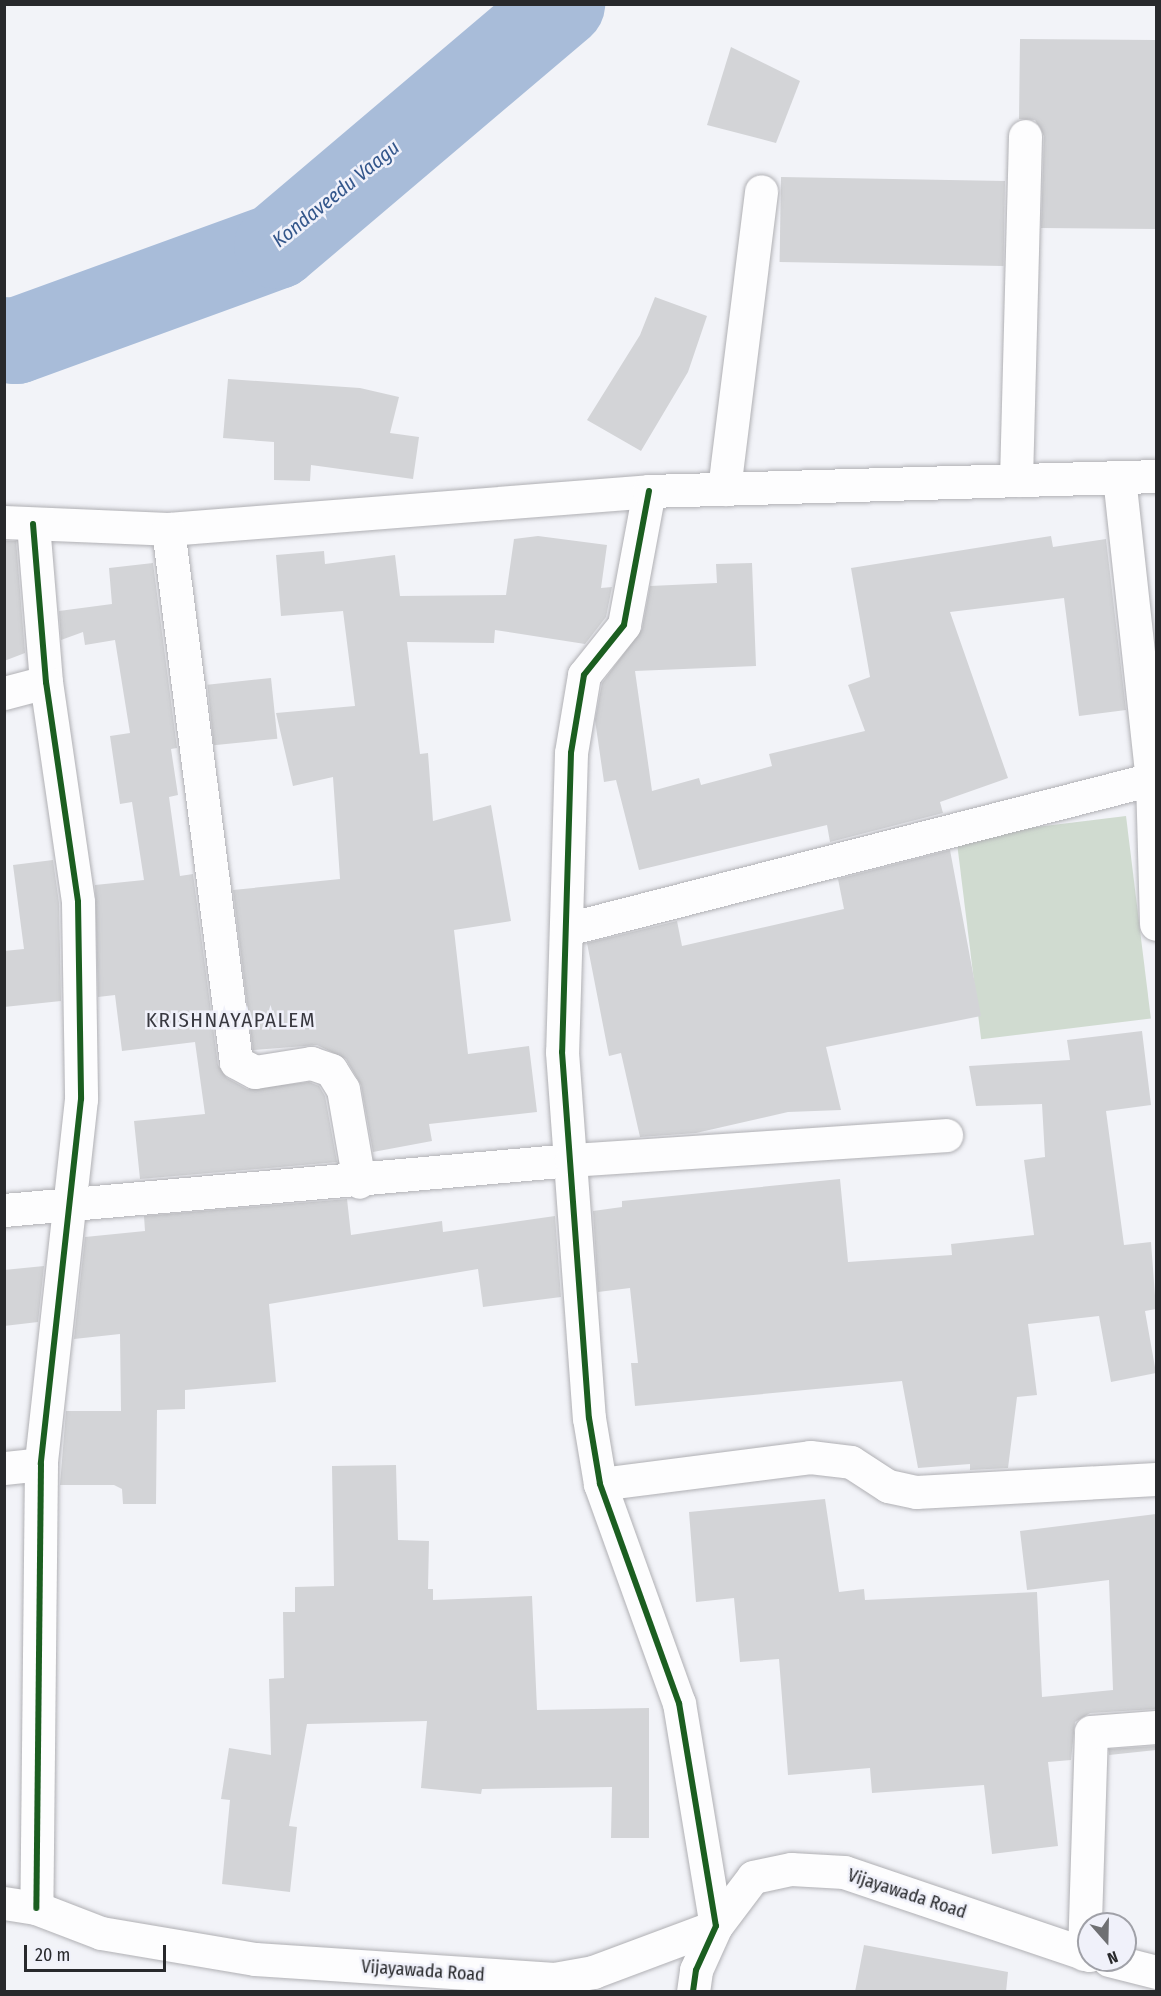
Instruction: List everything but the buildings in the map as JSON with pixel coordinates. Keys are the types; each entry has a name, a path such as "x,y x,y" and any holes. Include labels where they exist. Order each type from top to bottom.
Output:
{"street":[{"path":"1016,480 1025,136"},
{"path":"724,489 761,191"},
{"path":"36,1908 41,1464 67,1205 81,1100 78,902 46,682 19,523 168,529 649,491 1156,476"},
{"path":"1119,477 1152,778 1156,924"},
{"path":"649,491 624,626 584,675 571,753 562,1052 589,1418 600,1484 679,1703 716,1926 696,1970 693,1992"},
{"path":"168,529 236,1062 255,1072 311,1063 332,1070 343,1089 359,1182"},
{"path":"4,693 46,682"},
{"path":"567,928 1152,778"},
{"path":"4,1210 359,1182 571,1160 946,1135"},
{"path":"600,1484 810,1456 851,1462 888,1486 916,1492 1156,1479"},
{"path":"4,1468 41,1464"},
{"path":"1093,1912 1091,1732 1156,1727"},
{"name":"Vijayawada Road","path":"4,1903 36,1908 101,1933 255,1959 554,1979 593,1972 716,1926 753,1877 791,1869 844,1872 1077,1950"},
{"name":"Vijayawada Road","path":"1137,1967 1156,1972"}],"shaded area":[{"path":"1126,816 1151,1018 981,1039 956,837"}],"waterway":[{"name":"Kondaveedu Vaagu","path":"4,340 16,341 277,246 562,4"}],"cycle path":[{"path":"649,491 624,625 584,675 571,753 562,1052 589,1418 600,1484 679,1703 716,1926 696,1970 693,1992"},
{"path":"33,524 46,682 78,902 81,1099 41,1464 36,1908"}],"district":[{"name":"KRISHNAYAPALEM","path":"231,1020"}]}
